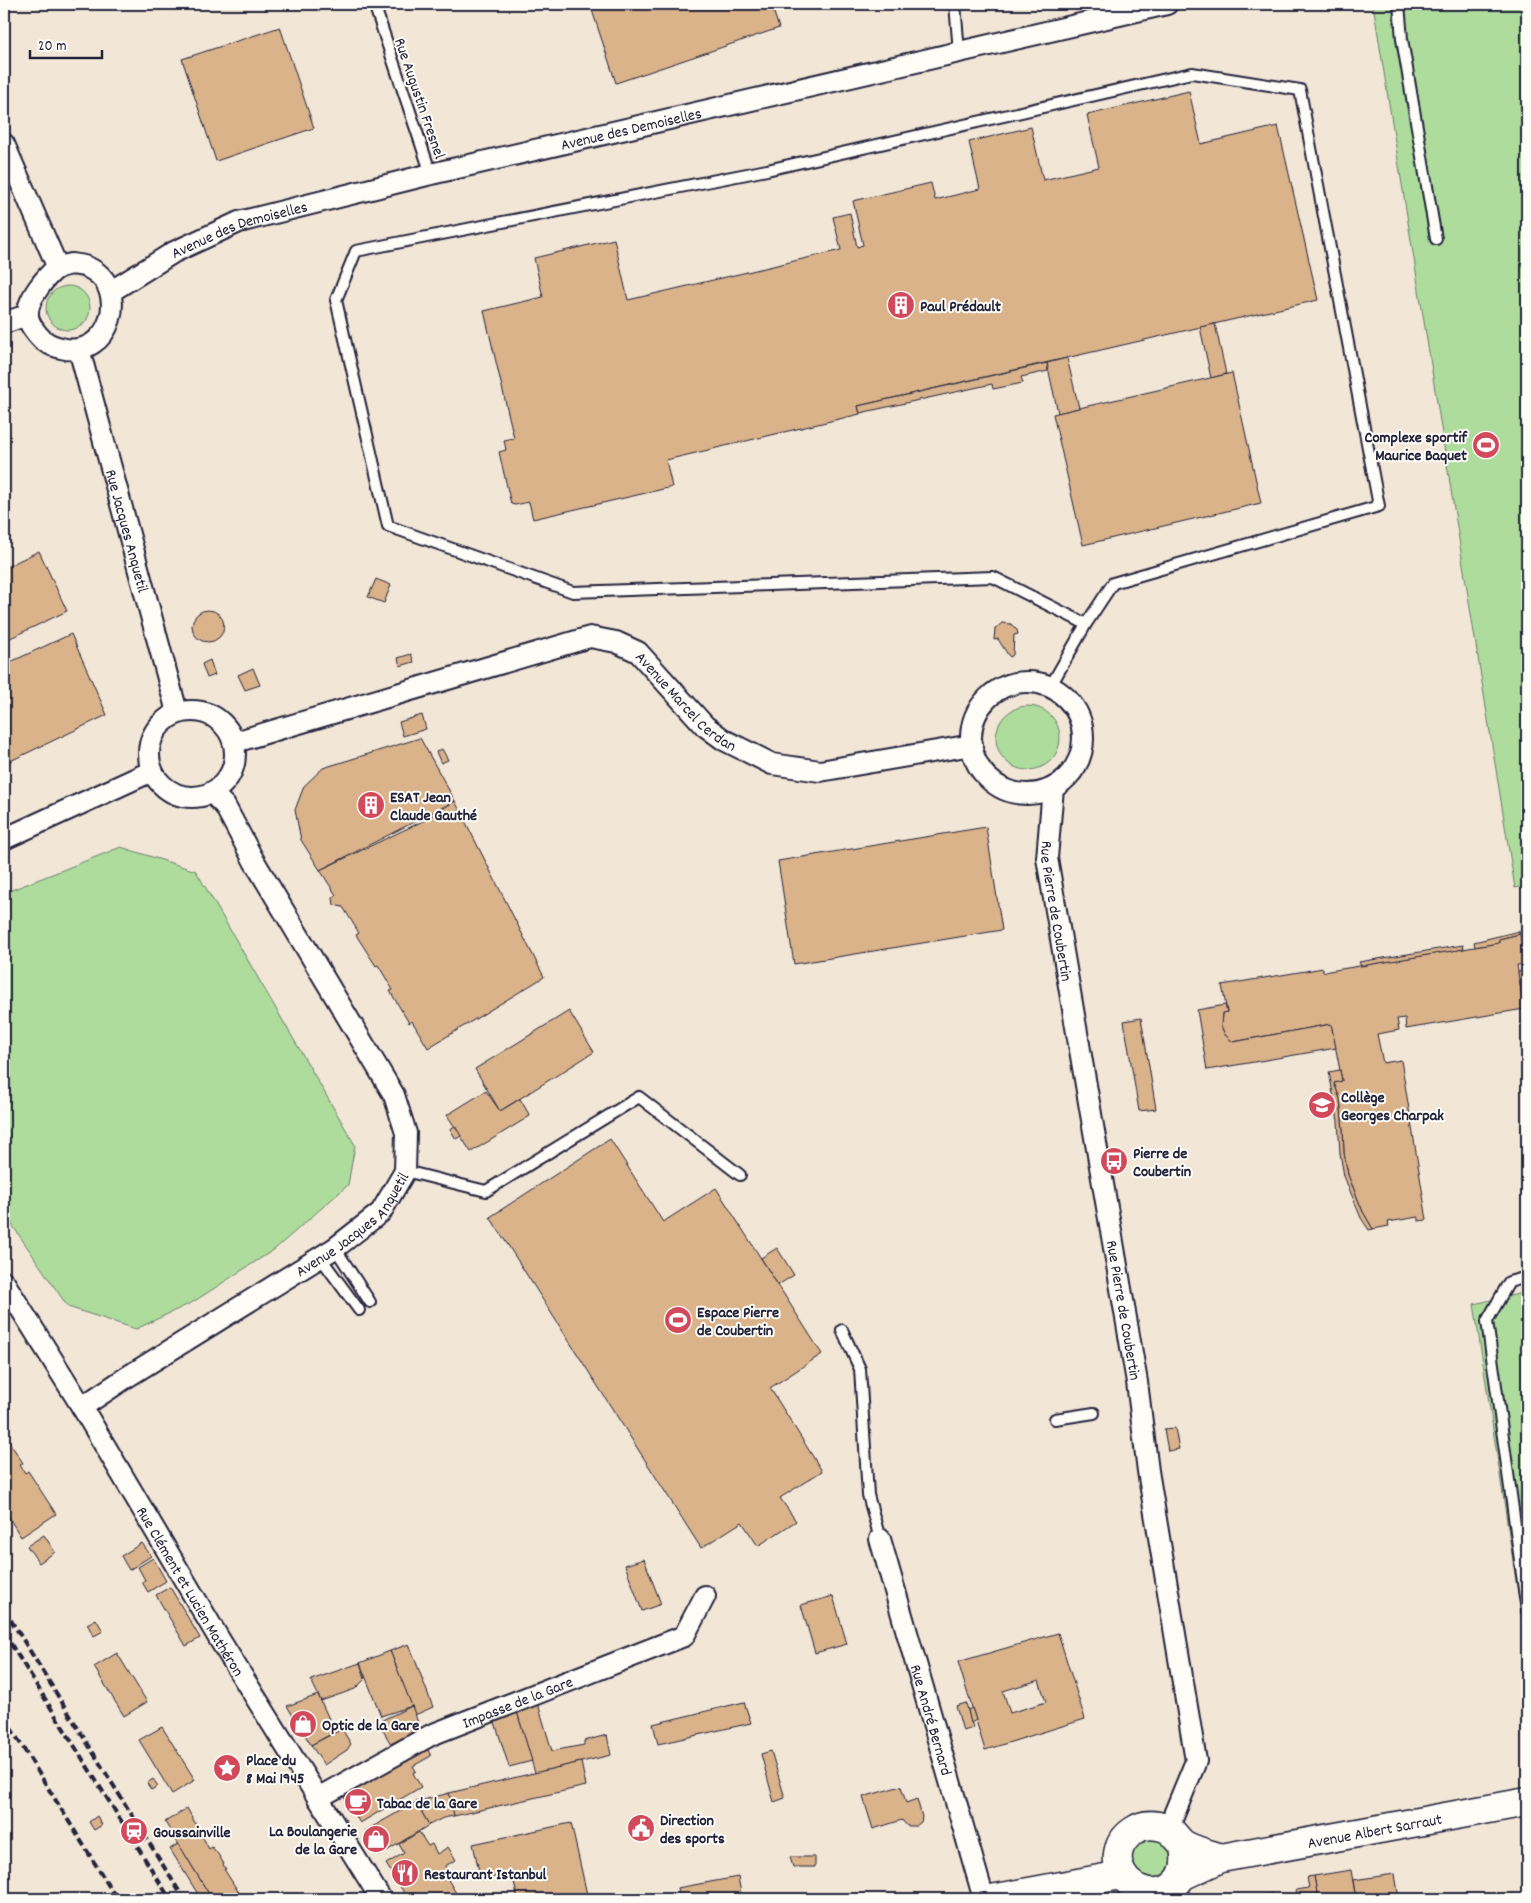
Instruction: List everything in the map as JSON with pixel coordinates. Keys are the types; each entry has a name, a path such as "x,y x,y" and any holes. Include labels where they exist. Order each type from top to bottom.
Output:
{"street":[{"name":"Avenue des Demoiselles","path":"110,292 174,252 239,222 431,174 1167,4"},
{"path":"4,144 58,268"},
{"path":"72,264 87,267 97,274 105,282 110,292 113,307 110,321 103,334 92,344 79,349 65,350 52,346 41,339 32,328 27,315 31,300 38,288 58,268 72,264"},
{"path":"4,323 27,315"},
{"name":"Rue Jacques Anquetil","path":"79,349 177,712"},
{"name":"Avenue Marcel Cerdan","path":"235,742 590,637 616,642 638,652 705,726 724,740 772,764 820,771 972,745"},
{"path":"1017,682 1034,682 1050,687 1065,696 1076,710 1082,727 1083,745 1078,762 1068,777 1053,788 1036,793 1018,793 1002,788 987,777 977,762 972,745 972,728 978,712 988,698 1001,688 1017,682"},
{"path":"191,710 206,712 218,718 229,729 235,742 236,757 232,772 224,784 212,793 198,797 184,797 171,792 160,783 152,771 149,757 150,743 155,730 164,720 177,712 191,710"},
{"path":"4,838 152,771"},
{"name":"Rue Pierre de Coubertin","path":"1053,788 1047,858 1135,1372 1148,1471 1196,1761 1175,1836"},
{"name":"Avenue Jacques Anquetil","path":"82,1407 126,1377 327,1252 381,1212 405,1171 406,1133 394,1095 254,861 226,806 212,793"},
{"name":"Rue Clément et Lucien Mathéron","path":"4,1282 82,1407 222,1642 382,1899"},
{"name":"Rue André Bernard","path":"880,1539 984,1899"},
{"name":"Impasse de la Gare","path":"318,1798 431,1735 684,1636 704,1596"},
{"name":"Avenue Albert Sarraut","path":"991,1899 1081,1892 1167,1890 1176,1884 1182,1876 1221,1858 1527,1802"},
{"path":"1138,1890 1117,1865 1121,1844 1136,1828 1157,1825 1175,1836 1221,1858"},
{"path":"1175,1836 1186,1860 1182,1876"}],"lane":[{"name":"Rue Augustin Fresnel","path":"374,4 431,174"},
{"path":"955,4 959,52"},
{"path":"1399,4 1402,39 1436,239"},
{"path":"1050,687 1086,624 1113,583 1379,506 1300,90 1192,73 767,170 356,251 336,300 388,526 573,592 993,577 1086,624"},
{"path":"405,1171 486,1190 640,1097 740,1175"},
{"path":"327,1252 370,1302"},
{"path":"327,1252 359,1310"},
{"path":"1527,1277 1509,1282 1487,1321 1527,1611"},
{"path":"842,1330 860,1369 868,1495 880,1539"},
{"path":"1056,1419 1094,1413"}],"green space":[{"name":"Complexe sportif Maurice Baquet","path":"1373,4 1527,4 1527,886 1515,888"},
{"path":"68,286 80,290 86,296 90,308 86,320 80,326 68,330 56,326 50,320 46,308 50,296 56,290"},
{"path":"1022,706 1034,706 1051,715 1058,726 1060,738 1058,750 1051,761 1034,770 1022,770 1010,765 1001,756 996,744 996,732 1001,720 1010,711"},
{"path":"121,847 196,871 355,1145 348,1185 275,1249 193,1302 136,1329 68,1307 4,1213 4,893"},
{"path":"1527,1292 1527,1653 1474,1304"},
{"path":"1155,1838 1162,1841 1168,1847 1171,1858 1170,1866 1162,1875 1155,1878 1147,1878 1140,1875 1132,1866 1131,1854 1134,1847 1143,1839"}],"building":[{"path":"590,4 771,4 779,28 616,83"},
{"path":"280,27 314,128 216,161 182,59"},
{"name":"Paul Prédault","path":"1189,91 1201,144 1278,126 1318,300 858,406 860,414 666,460 672,487 533,519 529,502 511,504 499,452 506,450 504,440 514,438 484,311 543,297 534,258 614,239 628,300 841,250 833,217 850,213 857,247 863,245 853,201 931,183 935,200 980,189 969,142 1031,127 1043,180 1099,167 1087,115"},
{"path":"1215,324 1226,374 1211,378 1200,327"},
{"path":"1067,358 1079,408 1058,413 1047,363"},
{"path":"1047,363 1048,371 1021,377 1023,383 993,389 992,384 860,413 858,406"},
{"path":"1232,373 1261,503 1083,545 1053,414"},
{"path":"39,551 67,611 4,641 4,568"},
{"path":"376,579 391,585 384,603 368,597"},
{"path":"208,610 214,611 219,615 223,620 223,632 219,637 214,641 208,642 202,641 197,637 193,632 192,626 193,620 197,615 202,611"},
{"path":"1002,623 1011,624 1018,634 1014,635 1013,655 1010,657 998,639 994,640 995,629"},
{"path":"71,634 107,715 4,764 4,665"},
{"path":"411,654 414,662 400,666 398,658"},
{"path":"210,660 215,675 207,678 202,664"},
{"path":"253,668 260,685 245,690 238,675"},
{"path":"422,715 426,729 403,736 399,722"},
{"name":"ESAT Jean Claude Gauthé","path":"420,738 455,801 320,870 301,840 295,810 304,786 323,768"},
{"path":"442,749 448,760 441,763 436,752"},
{"path":"455,801 544,977 428,1048 412,1021 409,1023 390,991 393,990 378,965 376,966 356,935 359,933 343,907 334,905 333,898 336,895 320,870 423,821"},
{"path":"986,827 1002,930 794,964 778,861"},
{"path":"1519,931 1520,934 1499,939 1499,943 1475,947 1474,942"},
{"path":"1520,934 1525,964 1517,965 1524,1009 1406,1029 1405,1018 1397,1019 1399,1030 1377,1034 1383,1063 1401,1060 1427,1220 1418,1221 1418,1217 1388,1222 1389,1226 1373,1229 1363,1212 1348,1175 1344,1153 1340,1099 1334,1083 1342,1081 1331,1024 1233,1042 1225,1035 1221,1026 1222,1013 1227,1012 1222,985 1323,968 1323,972 1499,943 1499,939"},
{"path":"1463,945 1464,949 1361,966 1359,962"},
{"path":"1527,970 1527,1009 1524,1009 1518,972"},
{"path":"1225,1005 1227,1012 1222,1013 1221,1026 1225,1035 1233,1042 1331,1024 1336,1048 1207,1070 1197,1010"},
{"path":"569,1011 594,1052 500,1111 475,1069"},
{"path":"1141,1018 1156,1109 1139,1111 1124,1021"},
{"path":"1340,1070 1342,1081 1334,1083 1340,1099 1344,1153 1348,1175 1363,1212 1373,1229 1369,1230 1361,1218 1344,1176 1338,1121 1329,1072"},
{"path":"486,1091 500,1111 520,1099 530,1116 471,1152 447,1115"},
{"path":"455,1126 461,1136 456,1139 450,1129"},
{"name":"Espace Pierre de Coubertin","path":"610,1139 663,1222 716,1188 822,1354 770,1388 822,1471 780,1498 796,1521 758,1546 742,1522 701,1548 490,1217"},
{"path":"777,1248 794,1275 778,1285 761,1258"},
{"path":"1175,1428 1179,1449 1168,1451 1164,1429"},
{"path":"4,1434 23,1463 20,1465 25,1473 28,1471 56,1514 21,1537 4,1510"},
{"path":"44,1535 55,1552 39,1563 27,1546"},
{"path":"142,1543 151,1556 129,1570 121,1556"},
{"path":"153,1558 166,1581 148,1592 142,1582 145,1580 138,1567"},
{"path":"644,1559 661,1604 642,1611 625,1565"},
{"path":"170,1587 200,1638 186,1646 156,1595"},
{"path":"833,1596 847,1644 815,1653 801,1605"},
{"path":"96,1619 103,1631 94,1636 87,1624"},
{"path":"1058,1633 1085,1719 985,1750 958,1662","holes":["1039,1680 1046,1702 1010,1713 1003,1691"]},
{"path":"409,1644 433,1707 415,1715 390,1651"},
{"path":"390,1651 412,1706 381,1716 360,1663"},
{"path":"117,1653 147,1702 124,1716 94,1667"},
{"path":"360,1663 365,1679 355,1689 321,1701 311,1680"},
{"path":"318,1695 335,1732 311,1745 287,1706"},
{"path":"744,1702 751,1723 658,1744 653,1724"},
{"path":"966,1703 973,1728 963,1731 956,1706"},
{"path":"538,1704 552,1751 584,1745 584,1741 607,1735 611,1755 535,1773 517,1712"},
{"path":"412,1706 420,1728 391,1744 378,1722"},
{"path":"972,1708 976,1720 971,1723 968,1710"},
{"path":"517,1712 532,1761 509,1767 494,1719"},
{"path":"162,1727 195,1780 172,1794 139,1740"},
{"path":"342,1729 351,1744 347,1750 324,1765 311,1745"},
{"path":"426,1746 431,1756 413,1766 416,1771 413,1773 421,1787 360,1823 341,1792"},
{"path":"771,1751 785,1798 774,1802 761,1754"},
{"path":"581,1762 586,1786 454,1816 449,1793"},
{"path":"153,1779 158,1786 151,1790 147,1783"},
{"path":"901,1786 906,1803 917,1799 922,1817 921,1822 916,1826 907,1826 902,1820 873,1829 863,1797"},
{"path":"449,1793 454,1816 443,1818 429,1825 416,1802"},
{"path":"416,1802 429,1825 380,1855 365,1831"},
{"path":"187,1808 209,1849 212,1847 216,1851 224,1864 226,1869 224,1869 243,1899 212,1899 165,1822"},
{"path":"97,1816 102,1825 94,1830 89,1822"},
{"path":"571,1823 588,1899 518,1899 512,1873 481,1880 473,1844"},
{"path":"419,1832 428,1846 432,1844 437,1854 448,1847 456,1860 445,1866 450,1876 447,1878 456,1893 445,1899 408,1899 386,1864 404,1853 399,1844"},
{"path":"178,1844 212,1899 201,1899 170,1849"},
{"path":"790,1857 815,1857 815,1867 793,1867"},
{"path":"1351,1870 1356,1899 1318,1899 1314,1876"},
{"path":"1395,1874 1399,1899 1356,1899 1353,1880"},
{"path":"1314,1876 1318,1899 1298,1899 1296,1890 1309,1888 1307,1877"},
{"path":"738,1877 742,1899 680,1899 677,1888"},
{"path":"1272,1894 1273,1899 1256,1899 1255,1896"}],"railway":[{"path":"4,1609 184,1899"},
{"path":"4,1633 170,1899"},
{"path":"4,1717 117,1899"}],"place":[{"name":"Paul Prédault","path":"901,305"},
{"name":"Complexe sportif Maurice Baquet","path":"1486,445"},
{"name":"ESAT Jean Claude Gauthé","path":"371,805"},
{"name":"Collège Georges Charpak","path":"1322,1105"},
{"name":"Pierre de Coubertin","path":"1114,1161"},
{"name":"Espace Pierre de Coubertin","path":"678,1320"},
{"name":"Optic de la Gare","path":"303,1724"},
{"name":"Place du 8 Mai 1945","path":"227,1768"},
{"name":"Tabac de la Gare","path":"358,1802"},
{"name":"Direction des sports","path":"641,1828"},
{"name":"Goussainville","path":"134,1831"},
{"name":"La Boulangerie de la Gare","path":"376,1839"},
{"name":"Restaurant Istanbul","path":"405,1873"}]}
